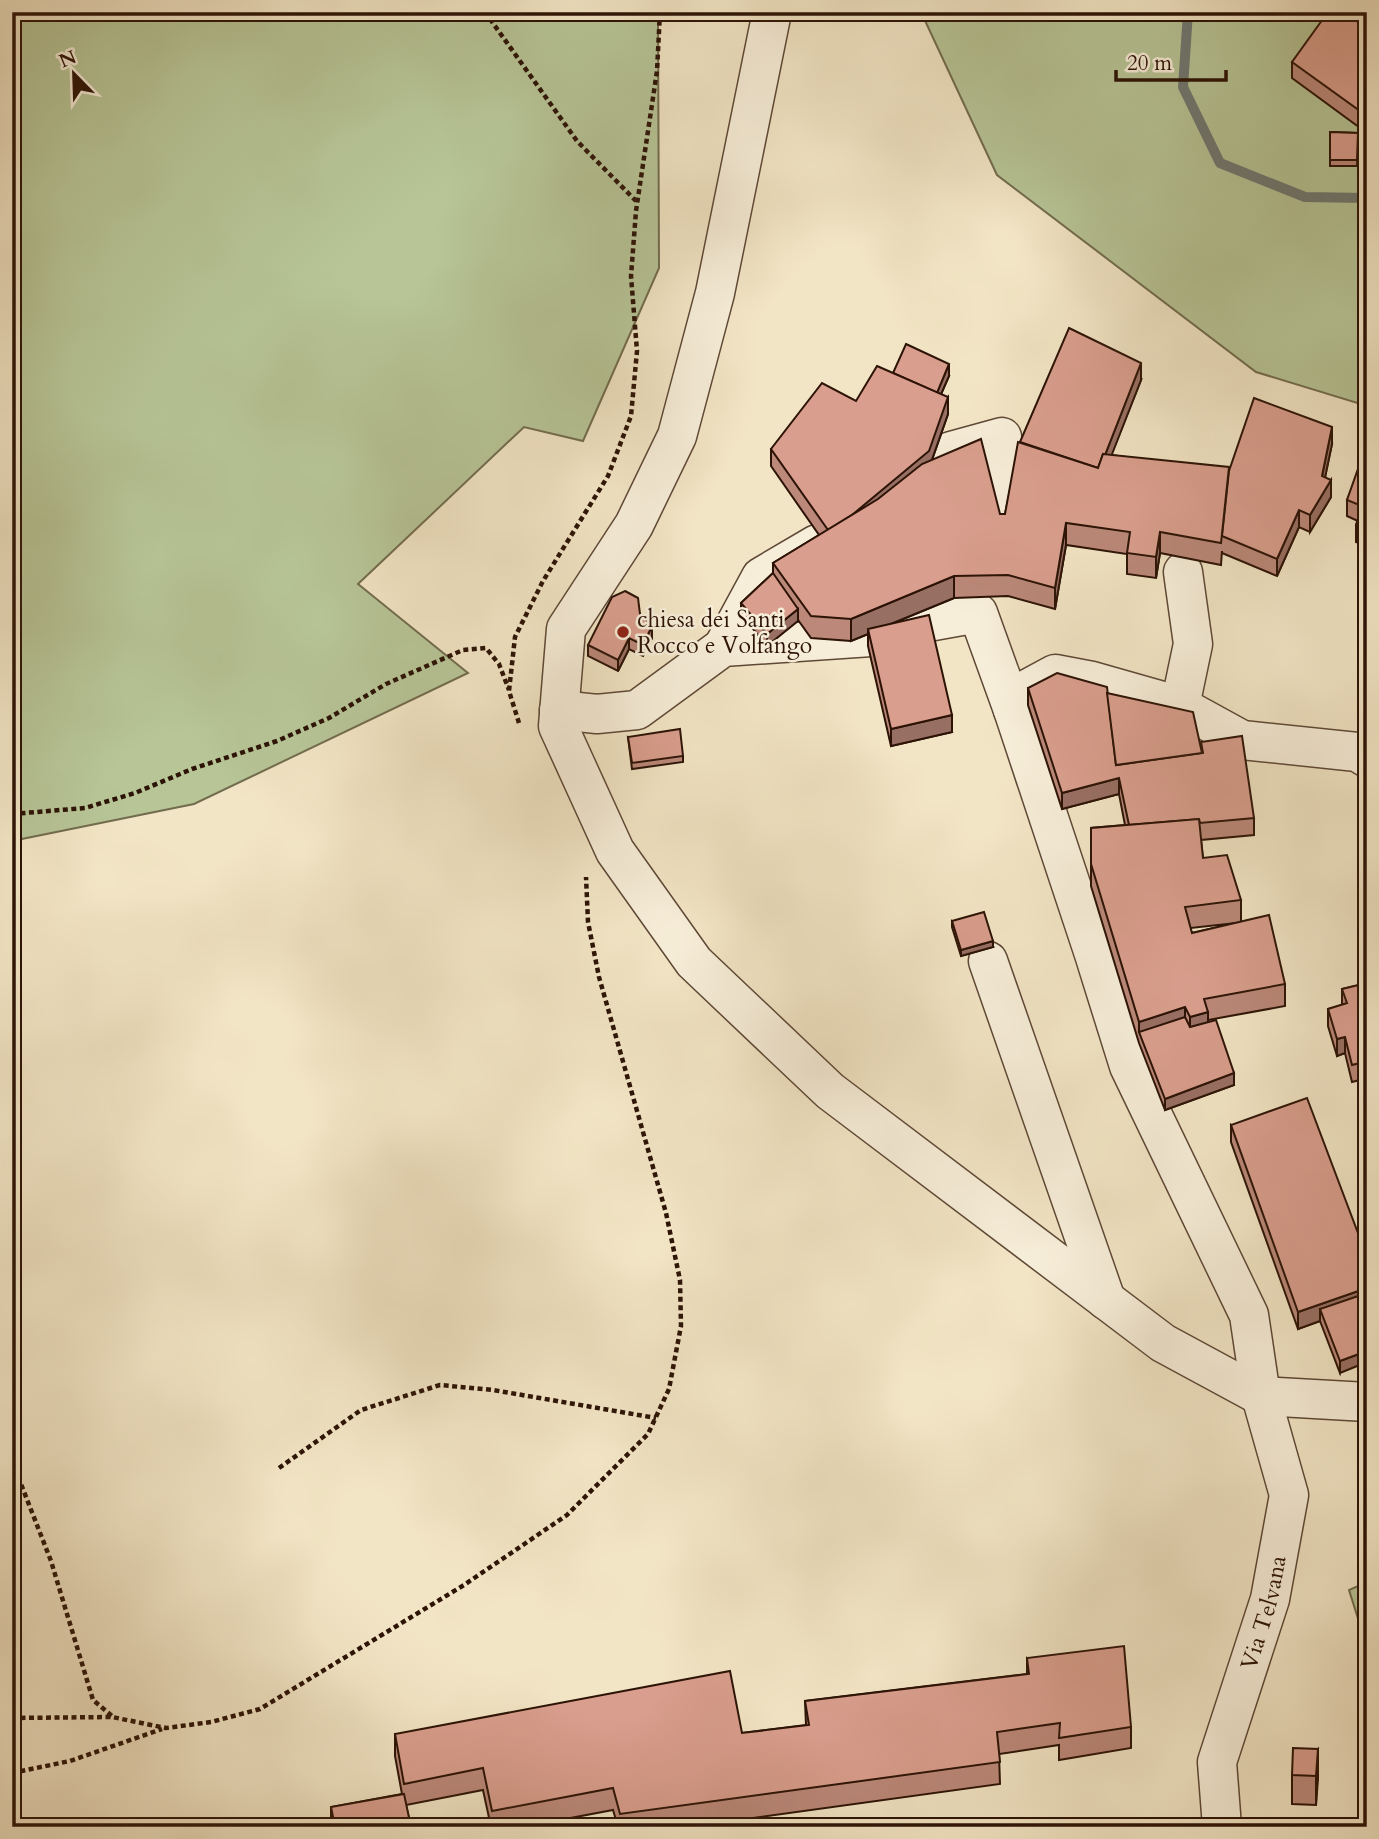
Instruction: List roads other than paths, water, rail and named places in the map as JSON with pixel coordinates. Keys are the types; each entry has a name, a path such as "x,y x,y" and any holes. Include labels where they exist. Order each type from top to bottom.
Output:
{"street":[{"path":"772,12 715,293 677,436 634,525 566,629 558,726 615,851 694,962 830,1091 1163,1343 1261,1396 1367,1402"},
{"path":"723,647 871,637 928,622 978,613 1010,543 1002,437 951,451 909,484 875,506"},
{"path":"559,710 597,714 637,709 723,647 761,577 841,528"},
{"path":"1180,706 1193,644 1184,572"},
{"name":"Via Telvana","path":"978,613 1013,710 1129,1066 1249,1315 1261,1396 1289,1495 1270,1599 1217,1762 1222,1827"},
{"path":"1013,710 1020,693 1055,674 1180,706 1242,740 1363,755"},
{"path":"988,961 1107,1300"}],"waterway":[{"path":"1188,12 1183,87 1220,163 1305,197 1367,198"}],"place":[{"name":"chiesa dei Santi Rocco e Volfango","path":"623,632"}]}
